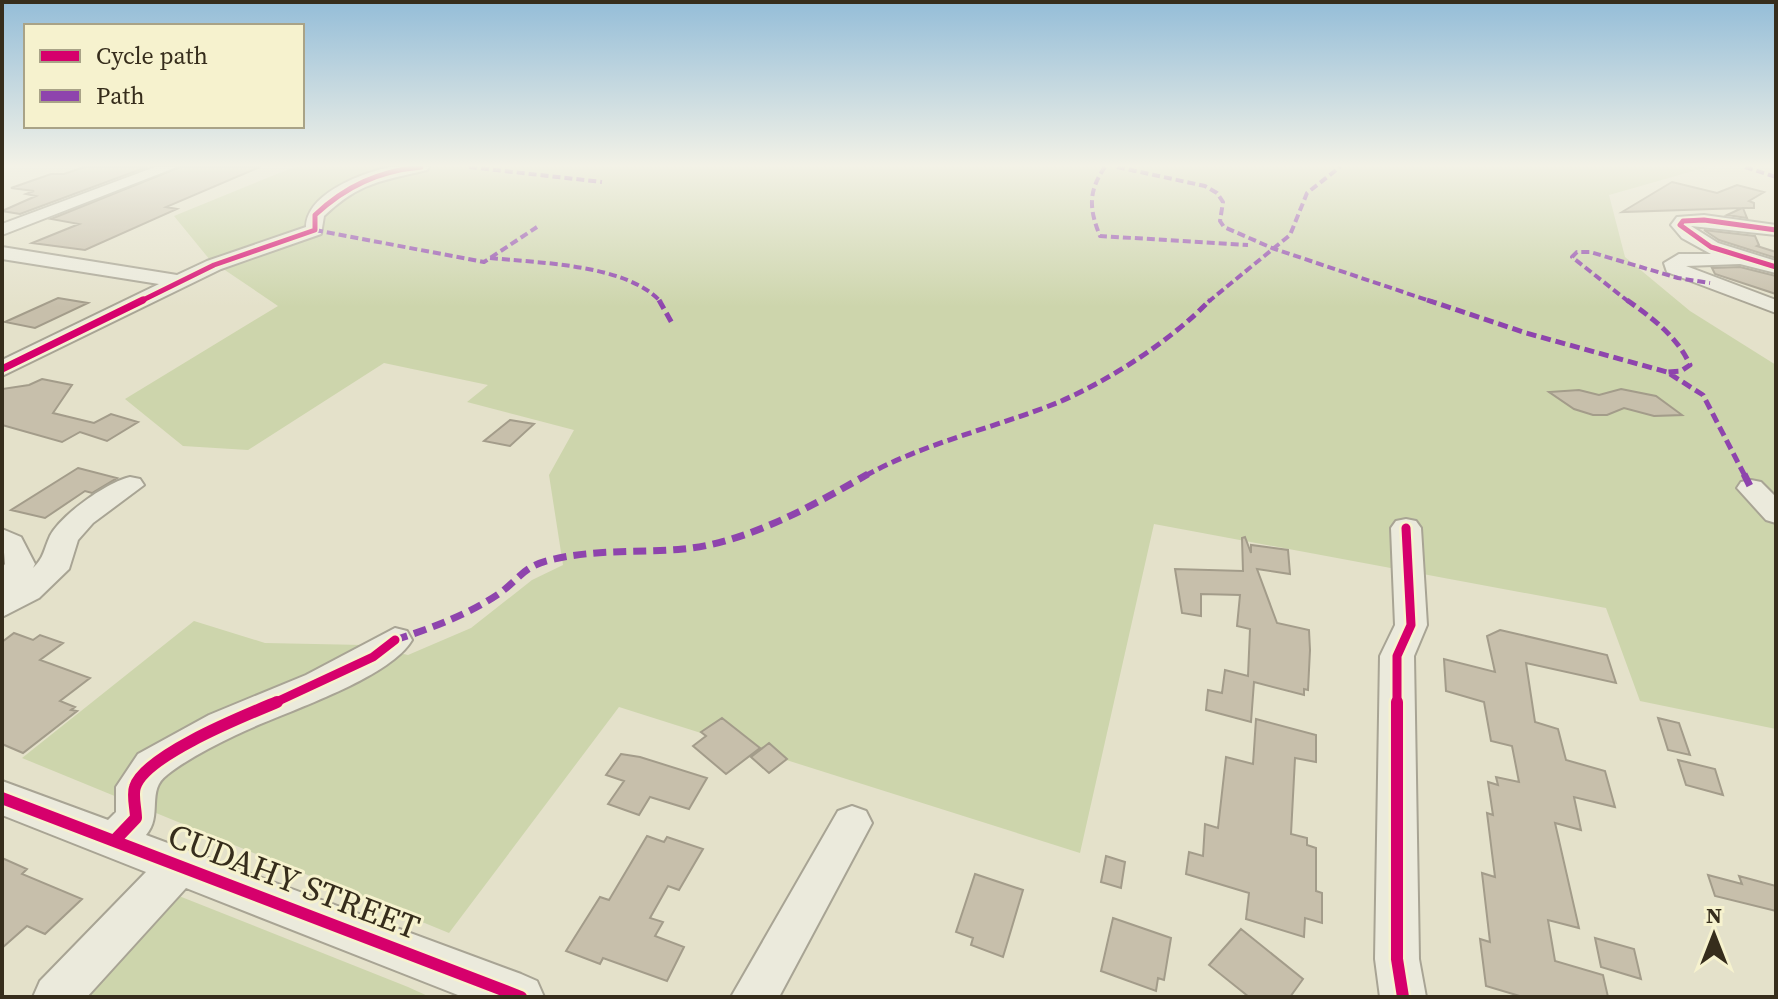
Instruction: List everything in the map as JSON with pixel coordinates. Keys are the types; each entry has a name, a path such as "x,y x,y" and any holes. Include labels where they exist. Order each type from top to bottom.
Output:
{"street":[{"path":"2,230 45,214"},
{"path":"2,369 214,265 315,230 316,214"},
{"path":"1776,230 1704,220 1683,221 1680,225 1702,241 1776,267"},
{"path":"2,253 181,282"},
{"path":"1742,257 1679,260 1674,263 1674,268 1776,307"},
{"path":"2,606 28,590 58,562 64,538 83,517 130,485"},
{"path":"1751,488 1776,514"},
{"path":"1403,997 1397,959 1397,656 1411,625 1406,528"},
{"path":"2,538 11,544 20,564 2,593"},
{"path":"115,840 136,818 135,787 151,765 222,725 373,657 395,640"},
{"name":"CUDAHY STREET","path":"2,798 181,864 521,997"},
{"path":"754,997 852,823"},
{"path":"56,997 181,864"}],"green space":[{"path":"1614,214 1625,257 1690,311 1776,365 1776,729 1640,701 1606,608 1154,524 1080,853 619,707 449,933 22,758 194,621 265,643 364,645 408,655 471,628 532,580 563,565 549,475 574,430 467,402 488,385 384,363 248,450 183,446 125,399 278,306 210,260 174,216"},
{"path":"179,896 408,987 430,997 85,997"}],"building":[{"path":"64,214 167,214 85,250 32,243 79,224 51,219"},
{"path":"1745,214 1747,218 1727,215"},
{"path":"1704,230 1755,236 1757,246 1776,252 1776,258 1719,240"},
{"path":"1740,267 1776,276 1776,294 1715,274 1712,268"},
{"path":"58,298 88,303 35,328 5,322"},
{"path":"42,379 72,385 53,413 94,423 111,414 138,422 107,441 80,432 62,442 2,425 2,389 29,385"},
{"path":"1621,389 1656,396 1682,415 1654,416 1624,408 1607,415 1593,415 1574,409 1549,392 1579,390 1599,395"},
{"path":"510,420 534,424 510,446 484,441"},
{"path":"78,468 117,478 92,493 85,491 45,518 11,510"},
{"path":"1245,537 1251,553 1251,545 1288,550 1290,574 1257,569 1277,623 1309,630 1310,650 1308,690 1304,689 1304,695 1254,682 1251,722 1206,710 1208,690 1222,693 1225,670 1248,676 1250,629 1237,626 1240,595 1201,594 1201,616 1182,613 1175,569 1243,571 1242,538"},
{"path":"1500,630 1607,655 1616,683 1526,663 1535,722 1558,729 1566,760 1605,771 1615,807 1574,797 1581,830 1555,823 1579,928 1548,920 1555,961 1603,975 1608,997 1523,997 1486,986 1480,939 1490,942 1482,873 1495,877 1487,813 1493,815 1488,782 1498,785 1496,777 1519,782 1512,746 1491,741 1484,702 1446,691 1444,659 1495,672 1487,636"},
{"path":"14,633 33,640 40,635 63,643 40,660 90,678 60,701 75,707 71,710 77,711 23,753 2,744 2,642"},
{"path":"722,718 760,748 726,774 693,746 706,736 701,732"},
{"path":"1658,718 1679,723 1690,755 1668,750"},
{"path":"1256,719 1316,735 1316,762 1295,758 1291,834 1307,838 1307,845 1316,848 1316,891 1322,893 1322,923 1305,918 1304,937 1246,919 1249,893 1186,874 1189,852 1203,856 1205,824 1218,828 1226,757 1253,764"},
{"path":"769,743 787,759 769,773 751,757"},
{"path":"621,754 707,778 689,809 650,797 639,815 608,804 624,781 606,775"},
{"path":"1678,760 1715,769 1723,795 1686,785"},
{"path":"647,836 664,842 667,837 703,849 679,890 668,886 650,918 663,922 655,936 684,947 667,981 603,958 600,964 566,951 600,897 609,900"},
{"path":"1106,856 1125,862 1121,888 1101,882"},
{"path":"2,858 27,869 22,874 82,899 45,934 27,926 2,948"},
{"path":"975,874 1023,890 1003,957 971,945 973,938 956,932"},
{"path":"1708,875 1742,884 1739,876 1776,886 1776,911 1715,896"},
{"path":"1113,918 1171,938 1164,980 1158,978 1156,991 1101,971"},
{"path":"1241,929 1303,979 1290,997 1249,997 1209,965"},
{"path":"1595,938 1634,949 1641,979 1601,967"}],"marked path":[{"path":"1092,214 1100,236 1248,245"},
{"path":"1221,214 1220,221 1224,227 1272,248 1526,333 1667,372"},
{"path":"395,640 444,624 501,592 523,570 550,560 628,549 685,549 744,534 797,514 894,460 1060,401 1106,377 1186,325 1217,292 1290,235 1299,214"},
{"path":"315,230 484,262 537,227"},
{"path":"1710,283 1678,278 1590,252 1577,252 1572,257 1656,322 1683,350 1690,365 1681,371 1667,372 1703,395 1751,488"},
{"path":"490,258 566,267 624,279 644,287 655,296 668,312 673,325"}],"cycle path":[{"path":"2,369 214,265 315,230 316,214"},
{"path":"1776,230 1704,220 1683,221 1680,225 1711,247 1776,267"},
{"path":"1403,997 1397,959 1397,656 1411,625 1406,528"},
{"path":"115,840 136,818 135,787 151,765 222,725 373,657 395,640"},
{"path":"2,798 521,997"}]}
